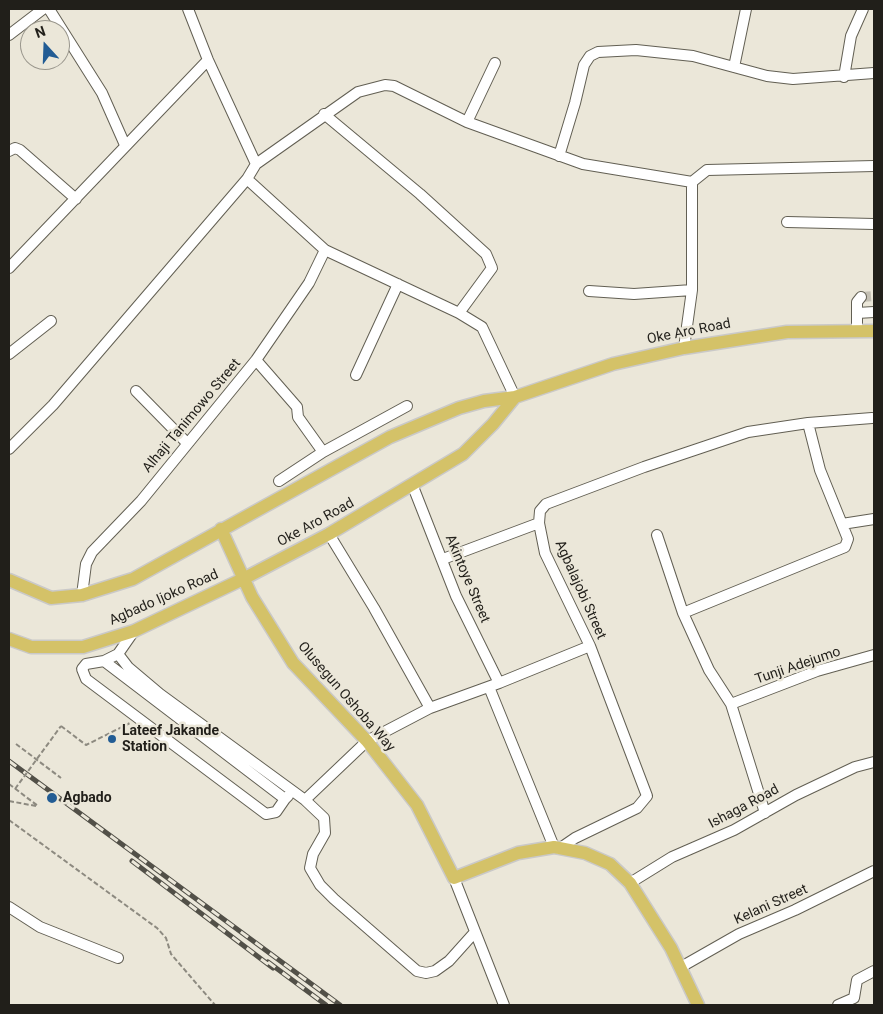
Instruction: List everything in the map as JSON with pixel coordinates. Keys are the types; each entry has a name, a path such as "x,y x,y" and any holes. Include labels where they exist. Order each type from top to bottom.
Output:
{"main road":[{"name":"Oke Aro Road","path":"221,530 390,436 459,408 484,401 515,397 613,364 684,348 787,332 874,331"},
{"name":"Oke Aro Road","path":"243,578 329,534 463,454 494,424 515,397"},
{"name":"Olusegun Oshoba Way","path":"221,530 252,597 293,663 367,741 417,805 454,878"},
{"path":"9,580 51,598 82,595 133,579 221,530"},
{"name":"Agbado Ijoko Road","path":"9,639 31,647 82,647 134,631 243,578"},
{"path":"454,878 518,853 556,848 585,853 610,864 630,883 680,967 698,1005"}],"street":[{"path":"9,35 43,9"},
{"path":"49,9 102,93 125,145"},
{"path":"188,9 208,60 256,164"},
{"path":"734,67 746,9"},
{"path":"844,77 851,36 863,9"},
{"path":"559,156 584,65 590,56 598,52 636,50 693,56 767,76 793,79 844,77 874,73"},
{"path":"9,268 208,60"},
{"path":"467,122 495,63"},
{"path":"9,449 53,405 247,179 256,164 324,114 358,92 384,85 394,86 467,122 583,164 692,182"},
{"path":"324,114 420,194 486,254 492,268 459,313"},
{"path":"9,151 15,148 20,150 76,199"},
{"path":"684,348 692,290 692,182 706,170 874,166"},
{"path":"247,179 325,250 459,313 482,327 515,397"},
{"path":"787,222 874,224"},
{"name":"Alhaji Tanimowo Street","path":"82,595 86,564 92,552 141,501 186,443 256,360 309,282 325,250"},
{"path":"356,375 398,284"},
{"path":"589,291 634,294 692,290"},
{"path":"857,330 857,302 861,296"},
{"path":"857,313 874,312"},
{"path":"9,354 51,322"},
{"path":"256,360 297,407 298,417 323,452"},
{"path":"136,391 186,443"},
{"path":"279,481 323,452 407,406"},
{"path":"444,559 539,523 540,511 546,504 644,467 748,432 808,423 872,418"},
{"path":"683,613 845,547 848,539 820,470 808,423"},
{"name":"Akintoye Street","path":"412,484 444,559 456,596 494,685 556,848"},
{"path":"842,524 874,519"},
{"name":"Agbalajobi Street","path":"539,523 545,553 590,646 647,796 637,808 556,848"},
{"path":"329,534 374,608 430,708"},
{"path":"657,535 683,613 709,670 731,704 765,813"},
{"path":"134,631 118,654 104,661 86,664 82,673 86,679 266,814 276,812 289,795"},
{"path":"305,800 367,741 430,708 494,685 590,646"},
{"path":"118,654 128,667 160,694 289,795"},
{"name":"Tunji Adejumo","path":"731,704 817,672 874,655"},
{"path":"104,661 289,795 305,800 324,818 326,833 313,854 310,868 320,885 417,971 426,973 435,971 449,961 475,932"},
{"name":"Ishaga Road","path":"630,883 672,857 720,836 796,795 855,767 874,762"},
{"name":"Kelani Street","path":"680,967 739,934 795,910 874,871"},
{"path":"454,878 504,1005"},
{"path":"9,907 40,927 118,958"},
{"path":"838,1005 854,998 857,980 874,971"}],"path":[{"path":"15,789 61,726 86,745 138,719"},
{"path":"16,744 61,778"},
{"path":"9,784 38,806 9,801"},
{"path":"9,820 157,928 166,938 172,954 215,1005"}],"tunnel":[{"path":"861,297 874,296"}],"railway":[{"path":"9,761 340,1005"},
{"path":"132,861 273,968"},
{"path":"268,962 326,1005"}],"place":[{"name":"Lateef Jakande Station","path":"112,739"},
{"name":"Agbado","path":"52,798"}]}
